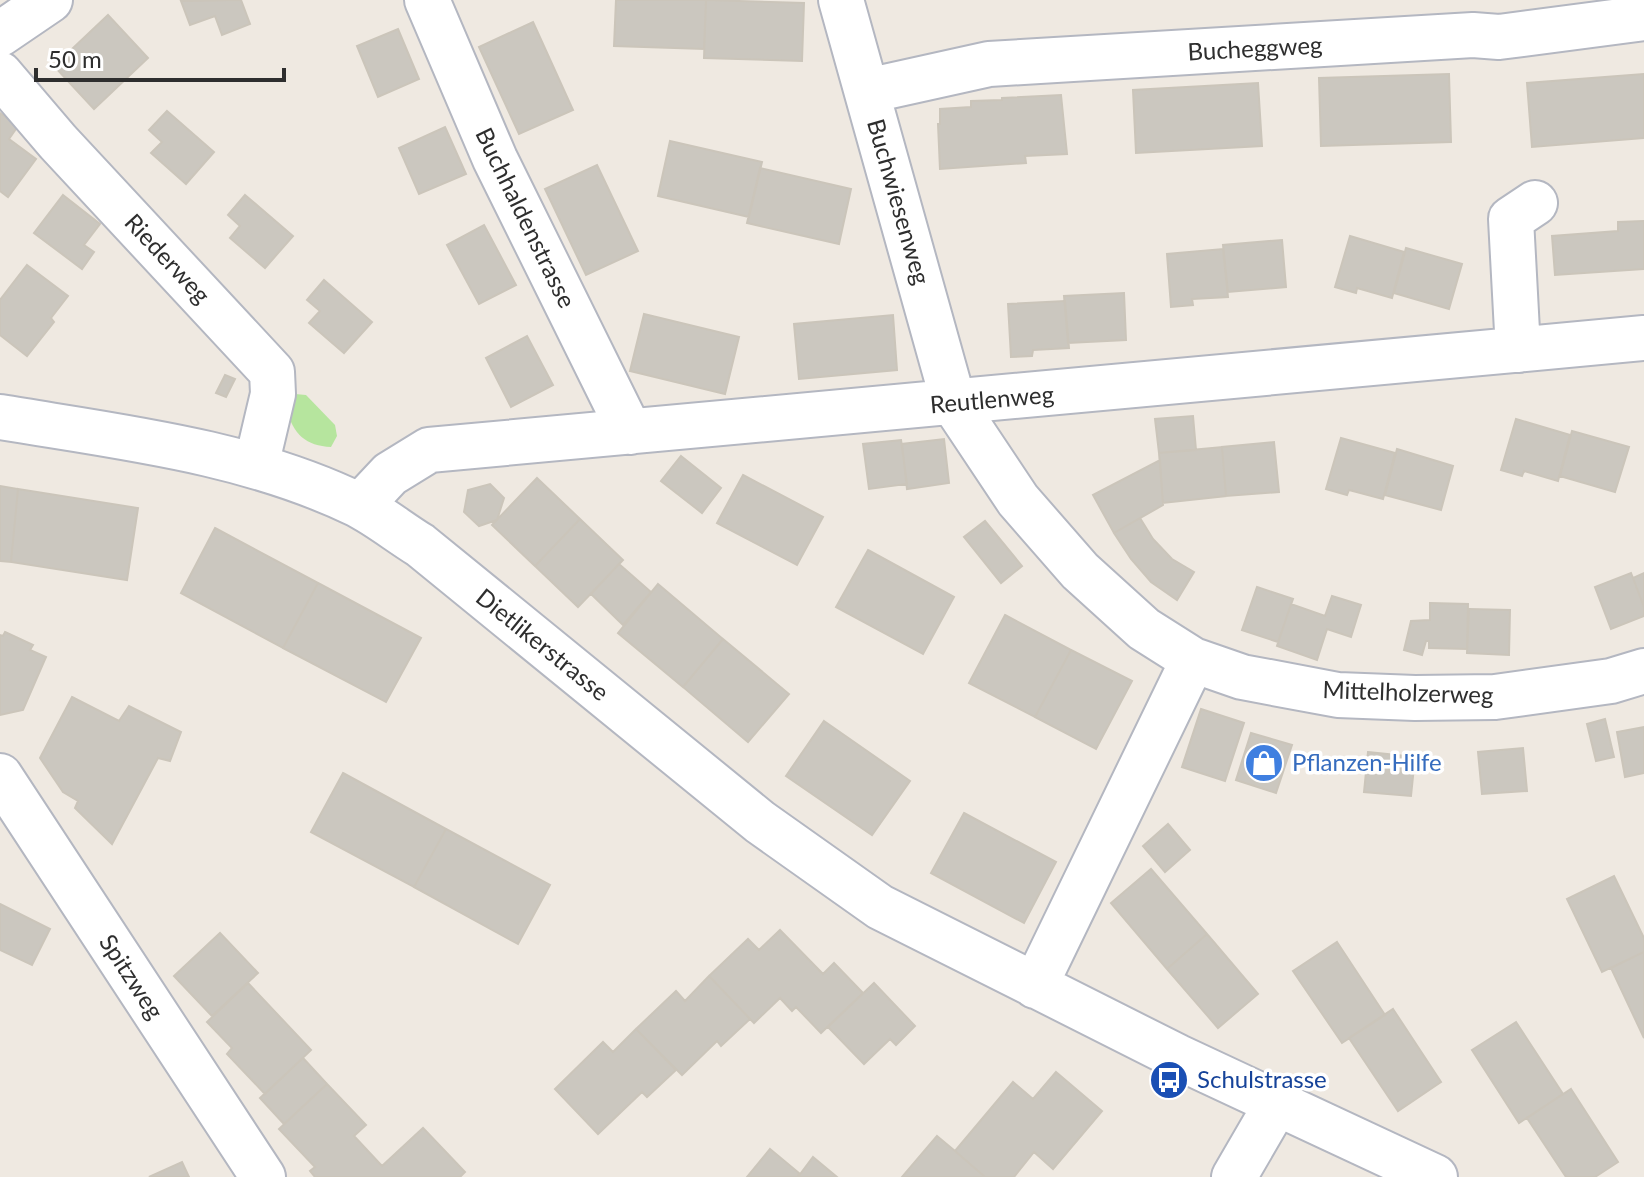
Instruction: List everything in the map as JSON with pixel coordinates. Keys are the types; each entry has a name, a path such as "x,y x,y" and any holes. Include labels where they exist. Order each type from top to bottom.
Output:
{"street":[{"path":"0,34 50,0"},
{"name":"Buchhaldenstrasse","path":"427,0 495,159 630,432"},
{"name":"Buchwiesenweg","path":"841,0 954,404"},
{"name":"Bucheggweg","path":"867,91 989,64 1473,35 1499,37 1644,18"},
{"name":"Riederweg","path":"0,74 58,142 272,372 273,394 256,466"},
{"path":"1518,350 1511,219 1535,203"},
{"name":"Reutlenweg","path":"360,506 390,474 429,450 1644,338"},
{"name":"Mittelholzerweg","path":"954,404 1018,500 1080,571 1144,629 1193,660 1242,677 1338,695 1415,698 1495,697 1611,681 1644,671"},
{"name":"Dietlikerstrasse","path":"0,417 135,440 256,466 360,506 420,545 760,822 880,907 1035,986 1435,1177"},
{"path":"1035,986 1193,660"},
{"name":"Spitzweg","path":"3,787 263,1177"},
{"path":"1234,1177 1277,1103"}],"green space":[{"path":"295,394 306,395 335,425 337,436 331,447 314,444 297,432 287,410"}],"building":[{"path":"241,0 250,24 222,35 215,16 190,25 181,1"},
{"path":"616,0 706,0 704,49 614,46"},
{"path":"706,0 804,3 802,61 704,58"},
{"path":"108,15 148,58 94,109 54,66"},
{"path":"533,22 573,110 519,134 479,47"},
{"path":"398,29 419,79 378,97 357,46"},
{"path":"1449,74 1451,142 1321,146 1319,78"},
{"path":"1644,74 1644,138 1532,147 1527,83"},
{"path":"1258,83 1262,146 1136,153 1133,90"},
{"path":"1061,95 1067,154 1025,156 1026,163 940,169 940,109 971,107 971,101"},
{"path":"167,111 214,152 186,184 151,153 162,142 149,130"},
{"path":"0,113 18,126 9,139 36,159 8,197 0,191"},
{"path":"445,127 466,174 419,194 399,148"},
{"path":"670,141 762,162 749,217 658,196"},
{"path":"597,165 638,251 586,275 545,189"},
{"path":"760,168 851,189 839,244 747,223"},
{"path":"63,195 100,224 84,245 94,252 82,269 34,233"},
{"path":"245,195 293,236 265,268 230,238 240,226 228,215"},
{"path":"1644,221 1644,269 1555,275 1552,236 1618,231 1618,222"},
{"path":"484,225 516,285 479,304 447,245"},
{"path":"1350,236 1404,252 1392,298 1357,288 1356,293 1335,287"},
{"path":"1282,240 1286,287 1228,292 1223,245"},
{"path":"1406,248 1462,264 1449,309 1394,293"},
{"path":"1223,249 1228,297 1192,299 1193,305 1171,307 1167,254"},
{"path":"27,265 68,296 51,318 54,322 27,356 0,335 0,300"},
{"path":"324,280 372,322 344,353 309,323 320,311 307,300"},
{"path":"1124,293 1126,340 1068,343 1064,296"},
{"path":"1065,301 1069,348 1033,350 1032,356 1011,357 1008,304"},
{"path":"644,314 739,337 725,394 630,371"},
{"path":"893,315 897,370 799,379 794,324"},
{"path":"527,336 553,385 511,407 486,358"},
{"path":"225,375 235,379 226,397 216,393"},
{"path":"1193,416 1196,450 1159,453 1155,419"},
{"path":"1516,419 1570,435 1558,481 1524,471 1522,476 1501,470"},
{"path":"1572,431 1629,447 1615,492 1560,476"},
{"path":"1341,438 1395,453 1383,499 1349,490 1347,495 1326,489"},
{"path":"944,439 949,483 907,489 902,444"},
{"path":"901,440 907,484 869,489 863,444"},
{"path":"1274,442 1279,492 1226,496 1222,447"},
{"path":"1222,447 1226,496 1163,503 1159,453"},
{"path":"1397,449 1453,466 1441,510 1385,495"},
{"path":"681,456 721,488 702,513 661,481"},
{"path":"1160,460 1163,505 1114,533 1093,495"},
{"path":"743,475 823,517 797,565 717,523"},
{"path":"537,478 580,519 535,566 492,525"},
{"path":"490,484 504,498 497,520 479,526 464,512 468,490"},
{"path":"0,486 18,489 11,562 0,561"},
{"path":"18,489 138,508 127,580 11,562"},
{"path":"1140,518 1153,539 1172,559 1194,572 1177,600 1151,582 1114,533"},
{"path":"580,519 623,560 578,607 535,566"},
{"path":"985,521 1022,566 1001,583 964,537"},
{"path":"215,528 318,583 283,648 181,593"},
{"path":"868,550 954,597 923,654 836,607"},
{"path":"619,564 651,592 623,625 591,594"},
{"path":"1631,573 1644,607 1644,616 1611,629 1595,587"},
{"path":"1644,573 1644,607 1633,578"},
{"path":"318,583 421,638 386,702 283,648"},
{"path":"658,584 723,639 683,687 618,633"},
{"path":"1257,587 1293,599 1278,642 1242,630"},
{"path":"1332,596 1361,605 1351,637 1327,629 1317,660 1277,646 1291,604 1325,616"},
{"path":"1430,603 1468,604 1467,649 1429,648 1429,641 1426,641 1422,655 1404,650 1411,621 1430,620"},
{"path":"1469,609 1510,610 1509,655 1467,653"},
{"path":"1005,615 1071,650 1035,717 969,683"},
{"path":"5,632 33,645 30,650 46,657 23,710 0,715 0,635 3,636"},
{"path":"723,639 789,694 748,742 683,687"},
{"path":"1071,650 1132,681 1096,749 1035,717"},
{"path":"72,697 119,721 129,706 181,732 170,761 158,758 112,844 75,808 78,801 63,792 40,758"},
{"path":"1201,709 1244,723 1225,781 1182,767"},
{"path":"1605,719 1614,757 1596,761 1587,724"},
{"path":"824,721 910,781 872,835 786,776"},
{"path":"1644,727 1644,773 1625,777 1617,732"},
{"name":"Pflanzen-Hilfe","path":"1251,733 1292,745 1276,793 1236,780"},
{"path":"1523,748 1527,791 1482,794 1478,752"},
{"path":"1368,752 1415,757 1411,796 1364,792"},
{"path":"343,773 446,829 414,887 311,832"},
{"path":"964,813 1056,862 1024,923 931,873"},
{"path":"1168,824 1190,850 1165,872 1143,846"},
{"path":"446,829 550,885 518,944 414,887"},
{"path":"1151,869 1207,934 1167,969 1111,903"},
{"path":"1614,876 1644,938 1644,952 1602,972 1567,899"},
{"path":"0,904 50,929 32,965 0,950"},
{"path":"780,930 823,974 834,963 863,993 821,1033 796,1007 792,1011 780,998 754,1023 709,976 748,939 759,950"},
{"path":"220,933 258,973 212,1016 174,976"},
{"path":"1207,934 1258,994 1218,1028 1167,969"},
{"path":"1337,942 1385,1015 1342,1043 1293,971"},
{"path":"1644,952 1644,1038 1611,968"},
{"path":"709,976 750,1019 721,1046 717,1041 682,1075 636,1029 676,991 685,1001"},
{"path":"248,983 311,1050 265,1094 227,1054 232,1048 207,1022"},
{"path":"874,983 915,1026 896,1045 890,1039 864,1064 828,1027"},
{"path":"1393,1009 1441,1082 1398,1111 1349,1038"},
{"path":"1516,1022 1563,1094 1519,1123 1472,1050"},
{"path":"636,1029 676,1070 647,1097 642,1092 598,1134 555,1089 603,1042 613,1052"},
{"path":"303,1058 327,1084 284,1124 260,1098"},
{"path":"1056,1072 1102,1111 1053,1169 1034,1152 1014,1177 985,1177 955,1151 1013,1082 1033,1099"},
{"path":"327,1084 366,1125 354,1136 382,1166 423,1128 465,1172 460,1177 315,1177 310,1171 315,1167 279,1129"},
{"path":"1571,1089 1618,1162 1595,1177 1566,1177 1527,1118"},
{"path":"937,1136 955,1151 985,1177 902,1177"},
{"path":"770,1149 799,1173 798,1177 747,1177"},
{"path":"813,1157 837,1177 798,1177"},
{"path":"182,1162 189,1177 149,1177"}],"place":[{"name":"Pflanzen-Hilfe","path":"1264,763"},
{"name":"Schulstrasse","path":"1169,1080"}]}
